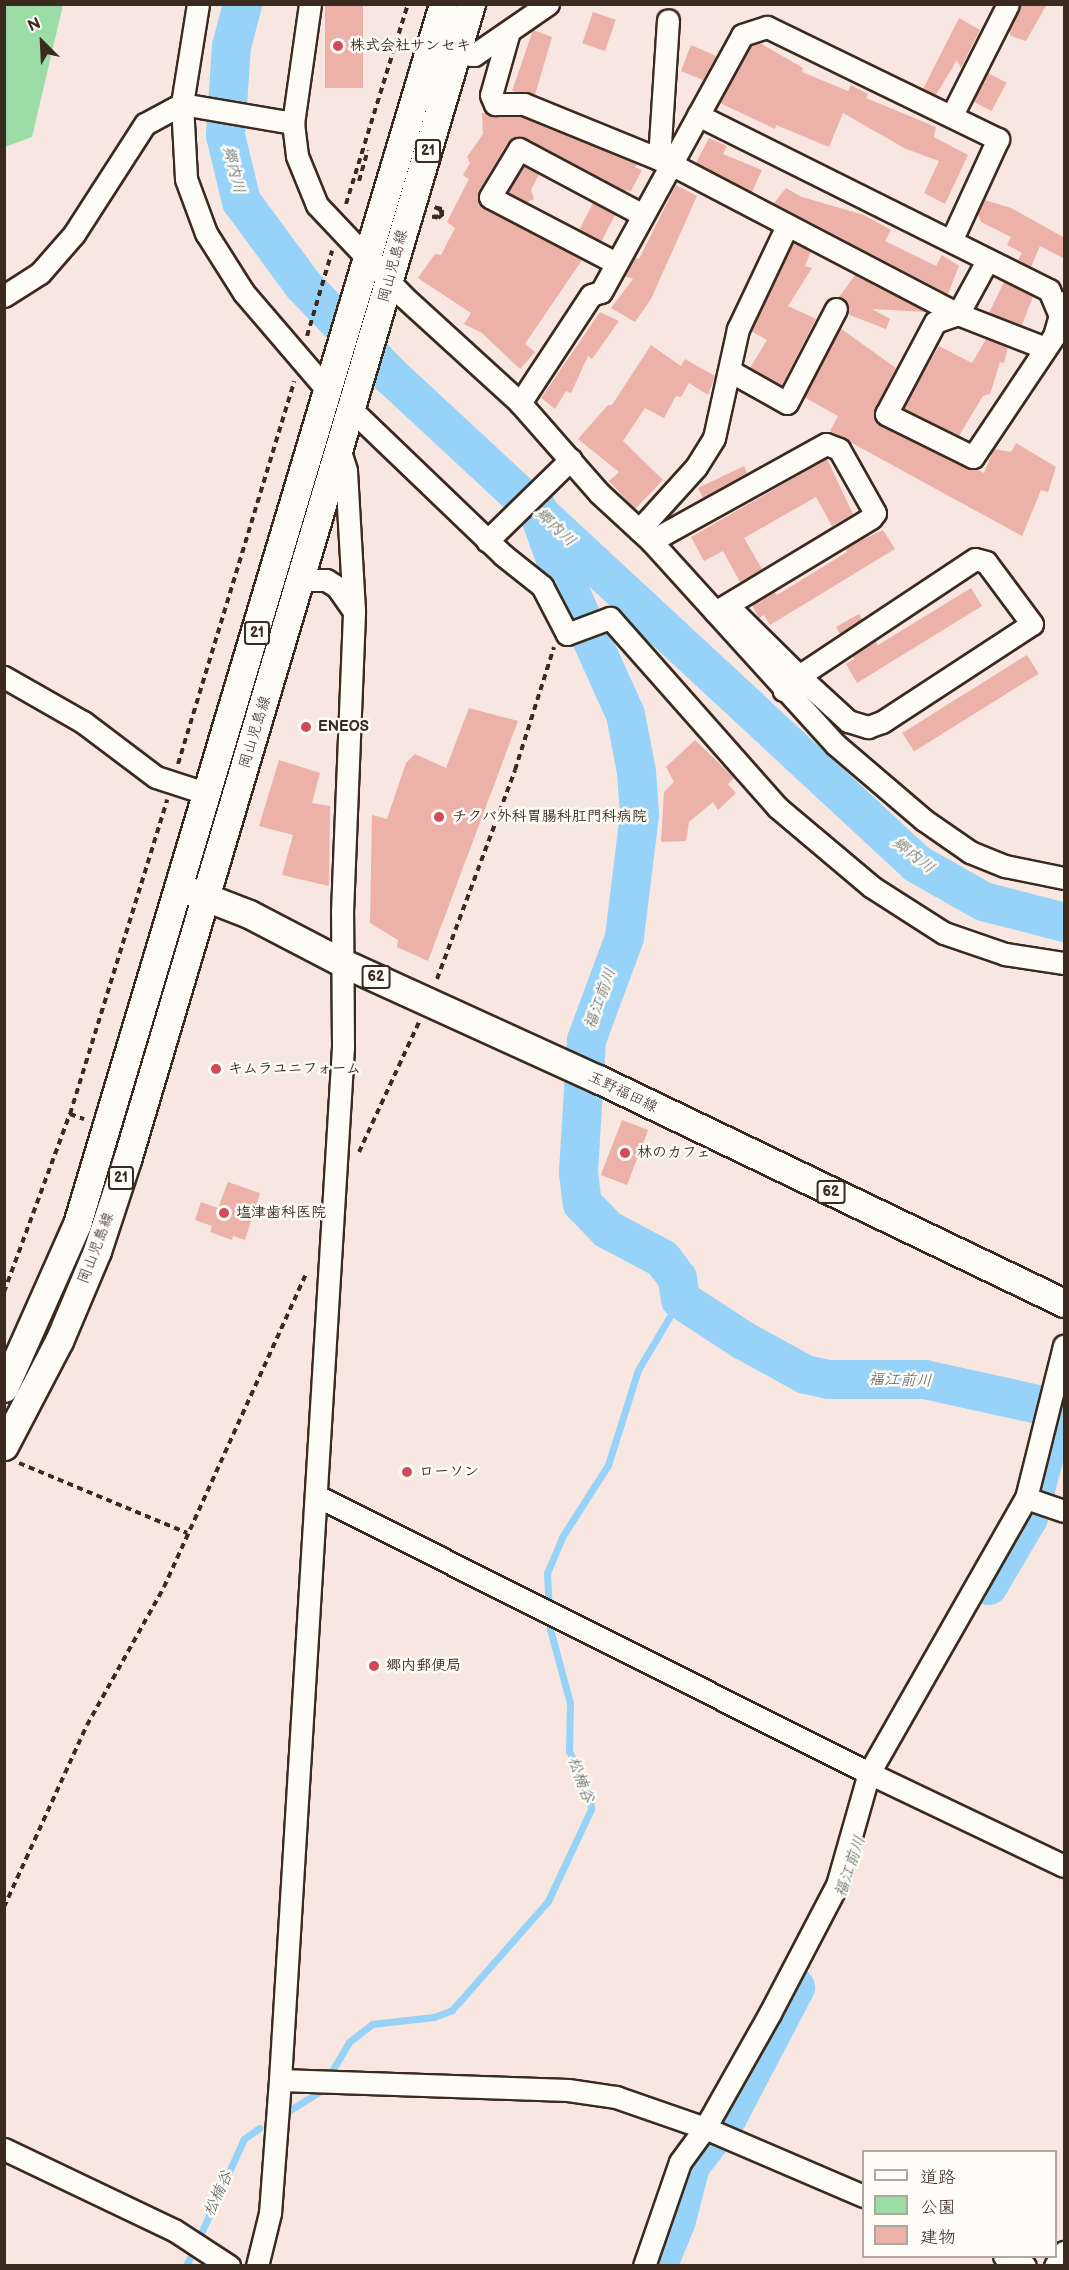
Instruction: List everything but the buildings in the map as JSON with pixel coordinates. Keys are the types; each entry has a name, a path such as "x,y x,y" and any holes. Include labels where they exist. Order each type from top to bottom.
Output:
{"main road":[{"name":"岡山児島線","path":"4,1388 77,1224 232,717 443,4"},
{"name":"岡山児島線","path":"7,1453 97,1251 207,897 471,4"},
{"path":"232,717 256,729"},
{"name":"玉野福田線","path":"180,887 249,914 425,1007 598,1079 1065,1303"}],"street":[{"path":"198,4 184,106 186,178 206,233 244,293 301,356 331,385"},
{"path":"310,4 293,123 297,156 307,186 317,205 365,266 386,289 520,403 567,463 651,536 791,683 835,744 924,820 970,852 1005,866 1065,878"},
{"path":"456,54 474,55 508,35 548,4"},
{"path":"952,115 1008,4"},
{"path":"665,162 669,20"},
{"path":"520,403 591,295 601,292 643,215 665,162 698,115 742,35 767,27 952,115 998,140 952,239"},
{"path":"508,35 491,95 495,104 524,104 665,162 958,314 1045,348"},
{"path":"4,296 40,273 74,234 145,124 184,106 293,123"},
{"path":"698,115 952,239 987,261 1049,290 1063,314 1053,336 973,457 886,414 935,322 958,314 987,261"},
{"path":"616,263 490,197 519,149 643,215"},
{"path":"651,536 714,438 738,329 787,226"},
{"path":"730,371 787,403 836,309"},
{"path":"354,406 542,586 568,627 597,623 610,618 777,807 872,887 944,933 1005,954 1065,963"},
{"path":"651,536 826,444 839,449 875,513 871,518 721,609"},
{"path":"257,2265 270,2213 280,2080 344,1046 344,963 354,610 346,470 340,452"},
{"path":"490,538 567,463"},
{"path":"975,559 986,562 1032,624 882,722 868,727 848,721 791,683 975,559"},
{"path":"302,580 326,580 337,587 354,610"},
{"path":"4,677 83,722 156,777 208,794"},
{"path":"644,2265 681,2162 705,2128 837,1885 869,1773 1026,1498 1065,1346"},
{"path":"317,1496 869,1773 1065,1866"},
{"path":"1026,1498 1065,1511"},
{"path":"280,2080 568,2090 616,2097 705,2128 862,2195"},
{"path":"4,2149 195,2243 229,2265"},
{"path":"1055,2265 1065,2252"},
{"path":"1009,2258 1025,2265"}],"path":[{"path":"345,208 408,4"},
{"path":"359,181 369,150"},
{"path":"428,216 439,219 442,216 443,213 442,209 440,208 437,207 435,208 434,209 432,212 433,217 440,218 442,212 440,208 437,208 435,207 433,207"},
{"path":"4,1292 70,1114 172,784 334,243"},
{"path":"359,1152 425,1007 568,627"},
{"path":"4,1907 87,1725 139,1638 309,1267"},
{"path":"7,1453 187,1533"}],"green space":[{"path":"4,5 63,5 32,137 5,147"}],"waterway":[{"name":"郷内川","path":"242,4 231,46 225,135 241,201 303,285 390,375 916,863 983,901 1064,922"},
{"name":"福江前川","path":"536,506 555,559 625,714 636,771 639,814 624,937 586,1040 578,1172 582,1203 607,1229 662,1258 677,1278 680,1299 743,1340 805,1374 828,1379 924,1379 1056,1408 1028,1517 988,1585"},
{"name":"松楠谷","path":"290,2110 320,2091 349,2042 372,2024 434,2017 452,2010 548,1901 591,1809 589,1792 569,1751 570,1703 550,1629 547,1573 562,1537 608,1465 638,1370 680,1299"},
{"name":"福江前川","path":"657,2266 676,2220 690,2165 727,2117 795,1987"},
{"name":"松楠谷","path":"186,2266 244,2139 259,2128"}],"place":[{"name":"株式会社サンセキ","path":"338,46"},
{"name":"ENEOS","path":"306,727"},
{"name":"チクバ外科胃腸科肛門科病院","path":"439,817"},
{"name":"キムラユニフォーム","path":"216,1069"},
{"name":"林のカフェ","path":"625,1153"},
{"name":"塩津歯科医院","path":"224,1213"},
{"name":"ローソン","path":"407,1472"},
{"name":"郷内郵便局","path":"374,1666"}]}
